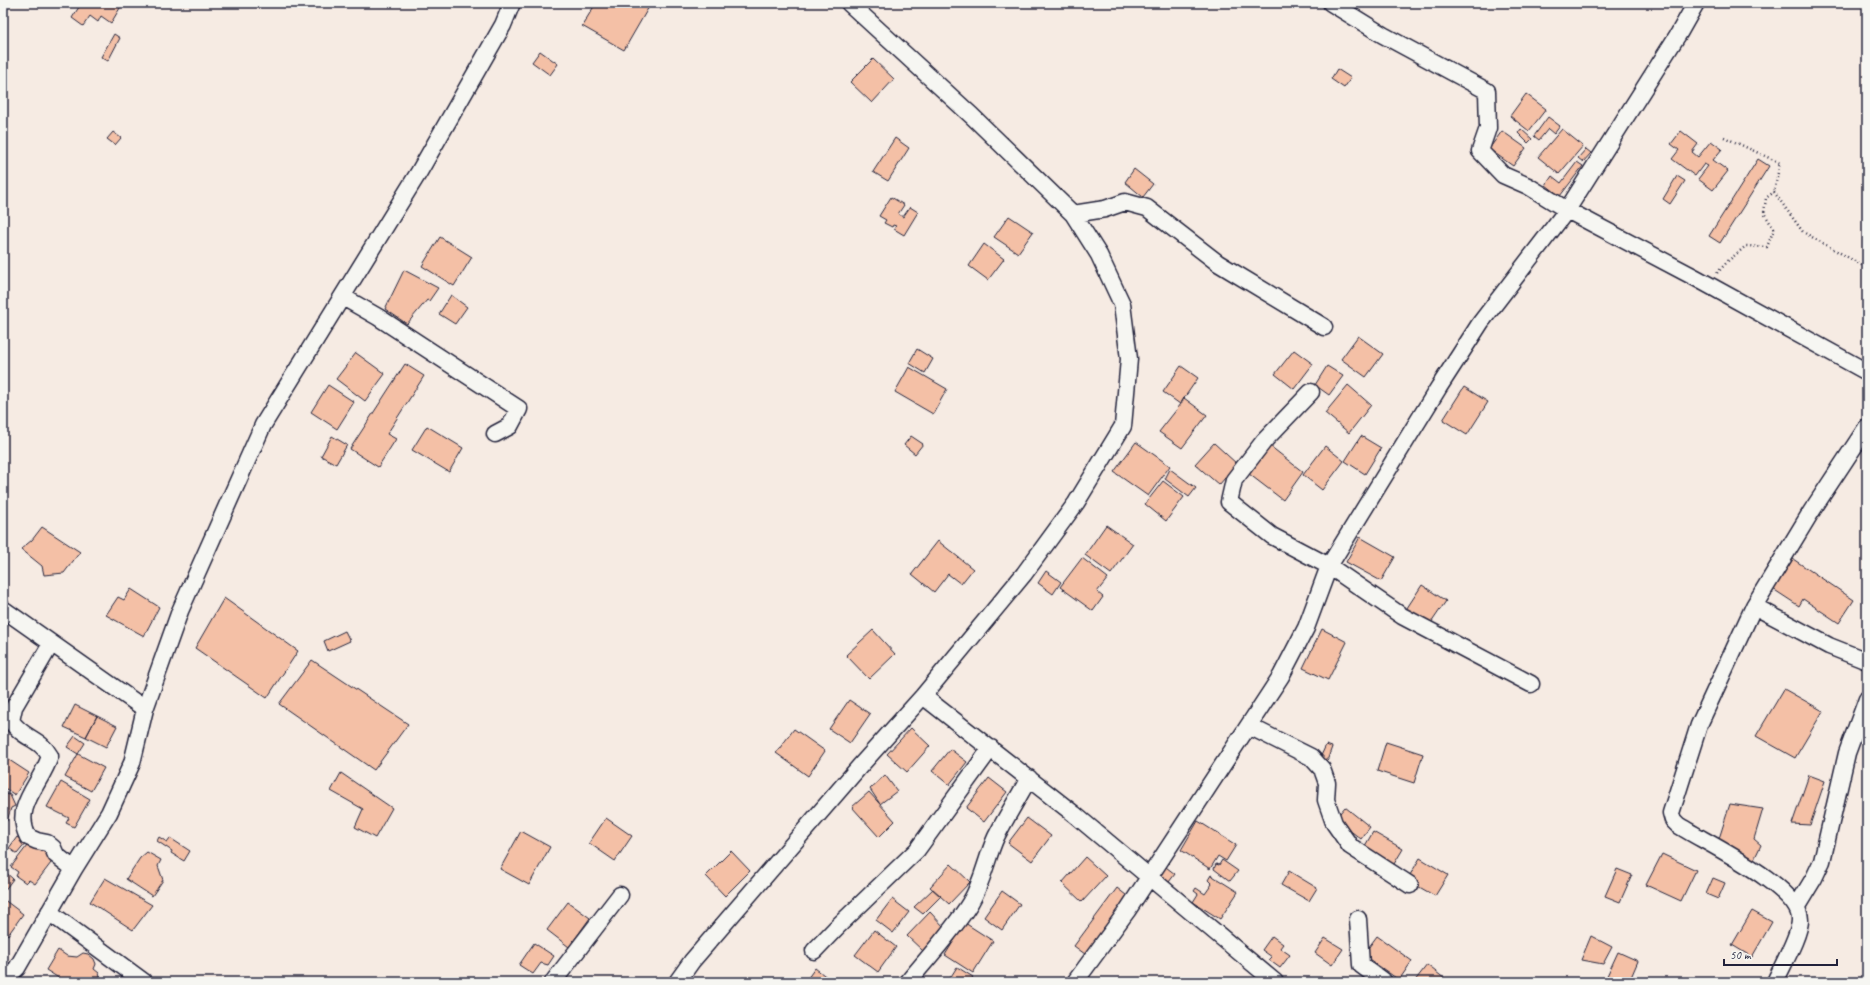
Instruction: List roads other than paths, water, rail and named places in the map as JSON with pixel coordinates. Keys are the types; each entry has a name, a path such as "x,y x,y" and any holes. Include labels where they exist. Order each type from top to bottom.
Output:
{"street":[{"path":"3,981 17,968 74,869 109,813 132,763 145,709 180,611 263,425 343,298 451,118 503,25 512,3"},
{"path":"677,982 692,961 794,842 923,696 1032,562 1076,503 1123,426 1130,359 1122,304 1099,255 1073,214 972,116 848,3"},
{"path":"1331,3 1383,35 1488,91 1488,128 1480,151 1503,175 1528,186 1567,210 1696,278 1867,372"},
{"path":"1075,982 1127,911 1281,676 1306,628 1329,566 1481,322 1567,210 1679,33 1696,3"},
{"path":"1073,214 1105,209 1125,202 1147,208 1218,263 1324,327"},
{"path":"343,298 423,346 519,409 510,426 495,434"},
{"path":"1311,392 1264,441 1234,480 1229,502 1272,536 1329,566 1402,616 1531,684"},
{"path":"1775,982 1798,931 1800,915 1797,906 1769,879 1678,825 1673,820 1671,813 1699,725 1754,606 1811,512 1867,427"},
{"path":"1754,606 1829,646 1867,661"},
{"path":"3,609 145,709"},
{"path":"51,644 14,707 11,721 18,731 45,746 50,756 46,768 24,805 22,819 24,830 28,837 47,842 53,848 56,855 74,869"},
{"path":"923,696 1029,778 1150,876 1275,982"},
{"path":"1797,906 1814,878 1822,861 1847,753 1867,699"},
{"path":"1249,726 1312,757 1322,769 1327,782 1326,800 1334,823 1350,846 1410,885"},
{"path":"814,951 918,850 991,748"},
{"path":"908,982 949,932 971,902 981,882 996,837 1029,778"},
{"path":"553,982 620,896"},
{"path":"49,912 144,982"},
{"path":"1358,919 1361,965 1384,982"}]}
